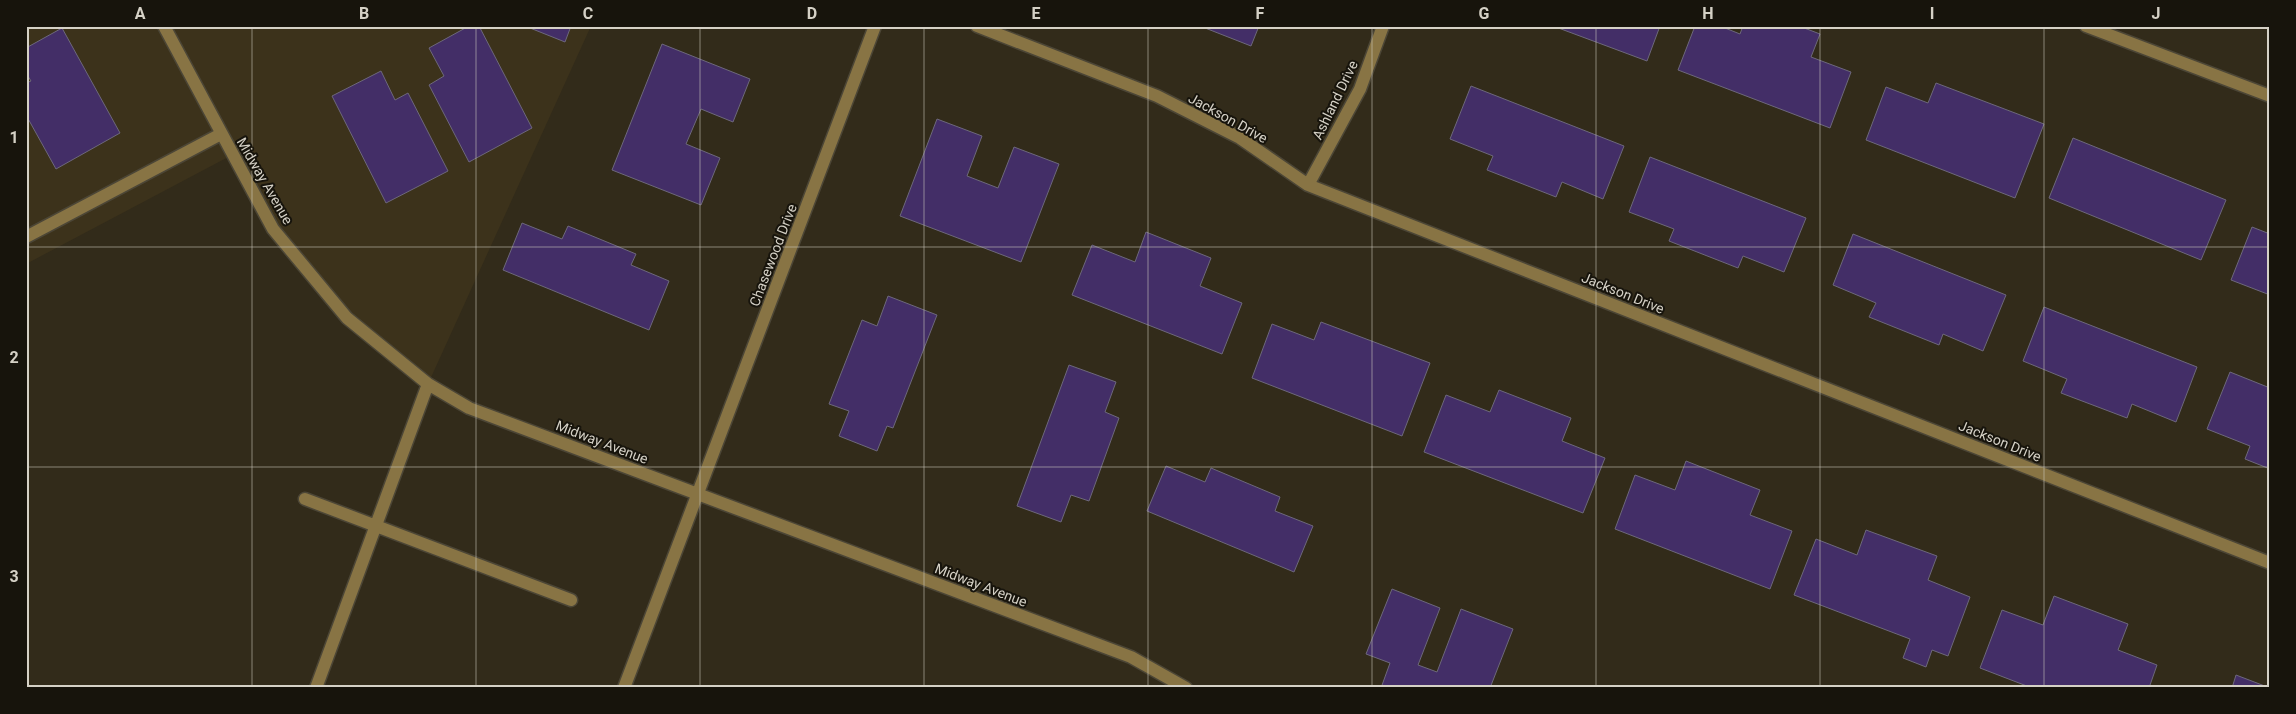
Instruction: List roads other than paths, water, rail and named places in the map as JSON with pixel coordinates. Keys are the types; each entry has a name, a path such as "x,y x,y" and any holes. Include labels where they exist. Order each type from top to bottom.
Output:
{"street":[{"name":"Midway Avenue","path":"164,26 273,229 347,318 428,384 468,408 1130,657 1186,688"},
{"name":"Chasewood Drive","path":"624,688 875,26"},
{"name":"Jackson Drive","path":"977,26 1157,96 1240,138 1308,185 2270,563"},
{"name":"Ashland Drive","path":"1308,185 1360,89 1383,26"},
{"path":"2086,26 2270,96"},
{"path":"26,237 221,134"},
{"path":"316,688 428,384"},
{"path":"305,499 571,600"}]}
